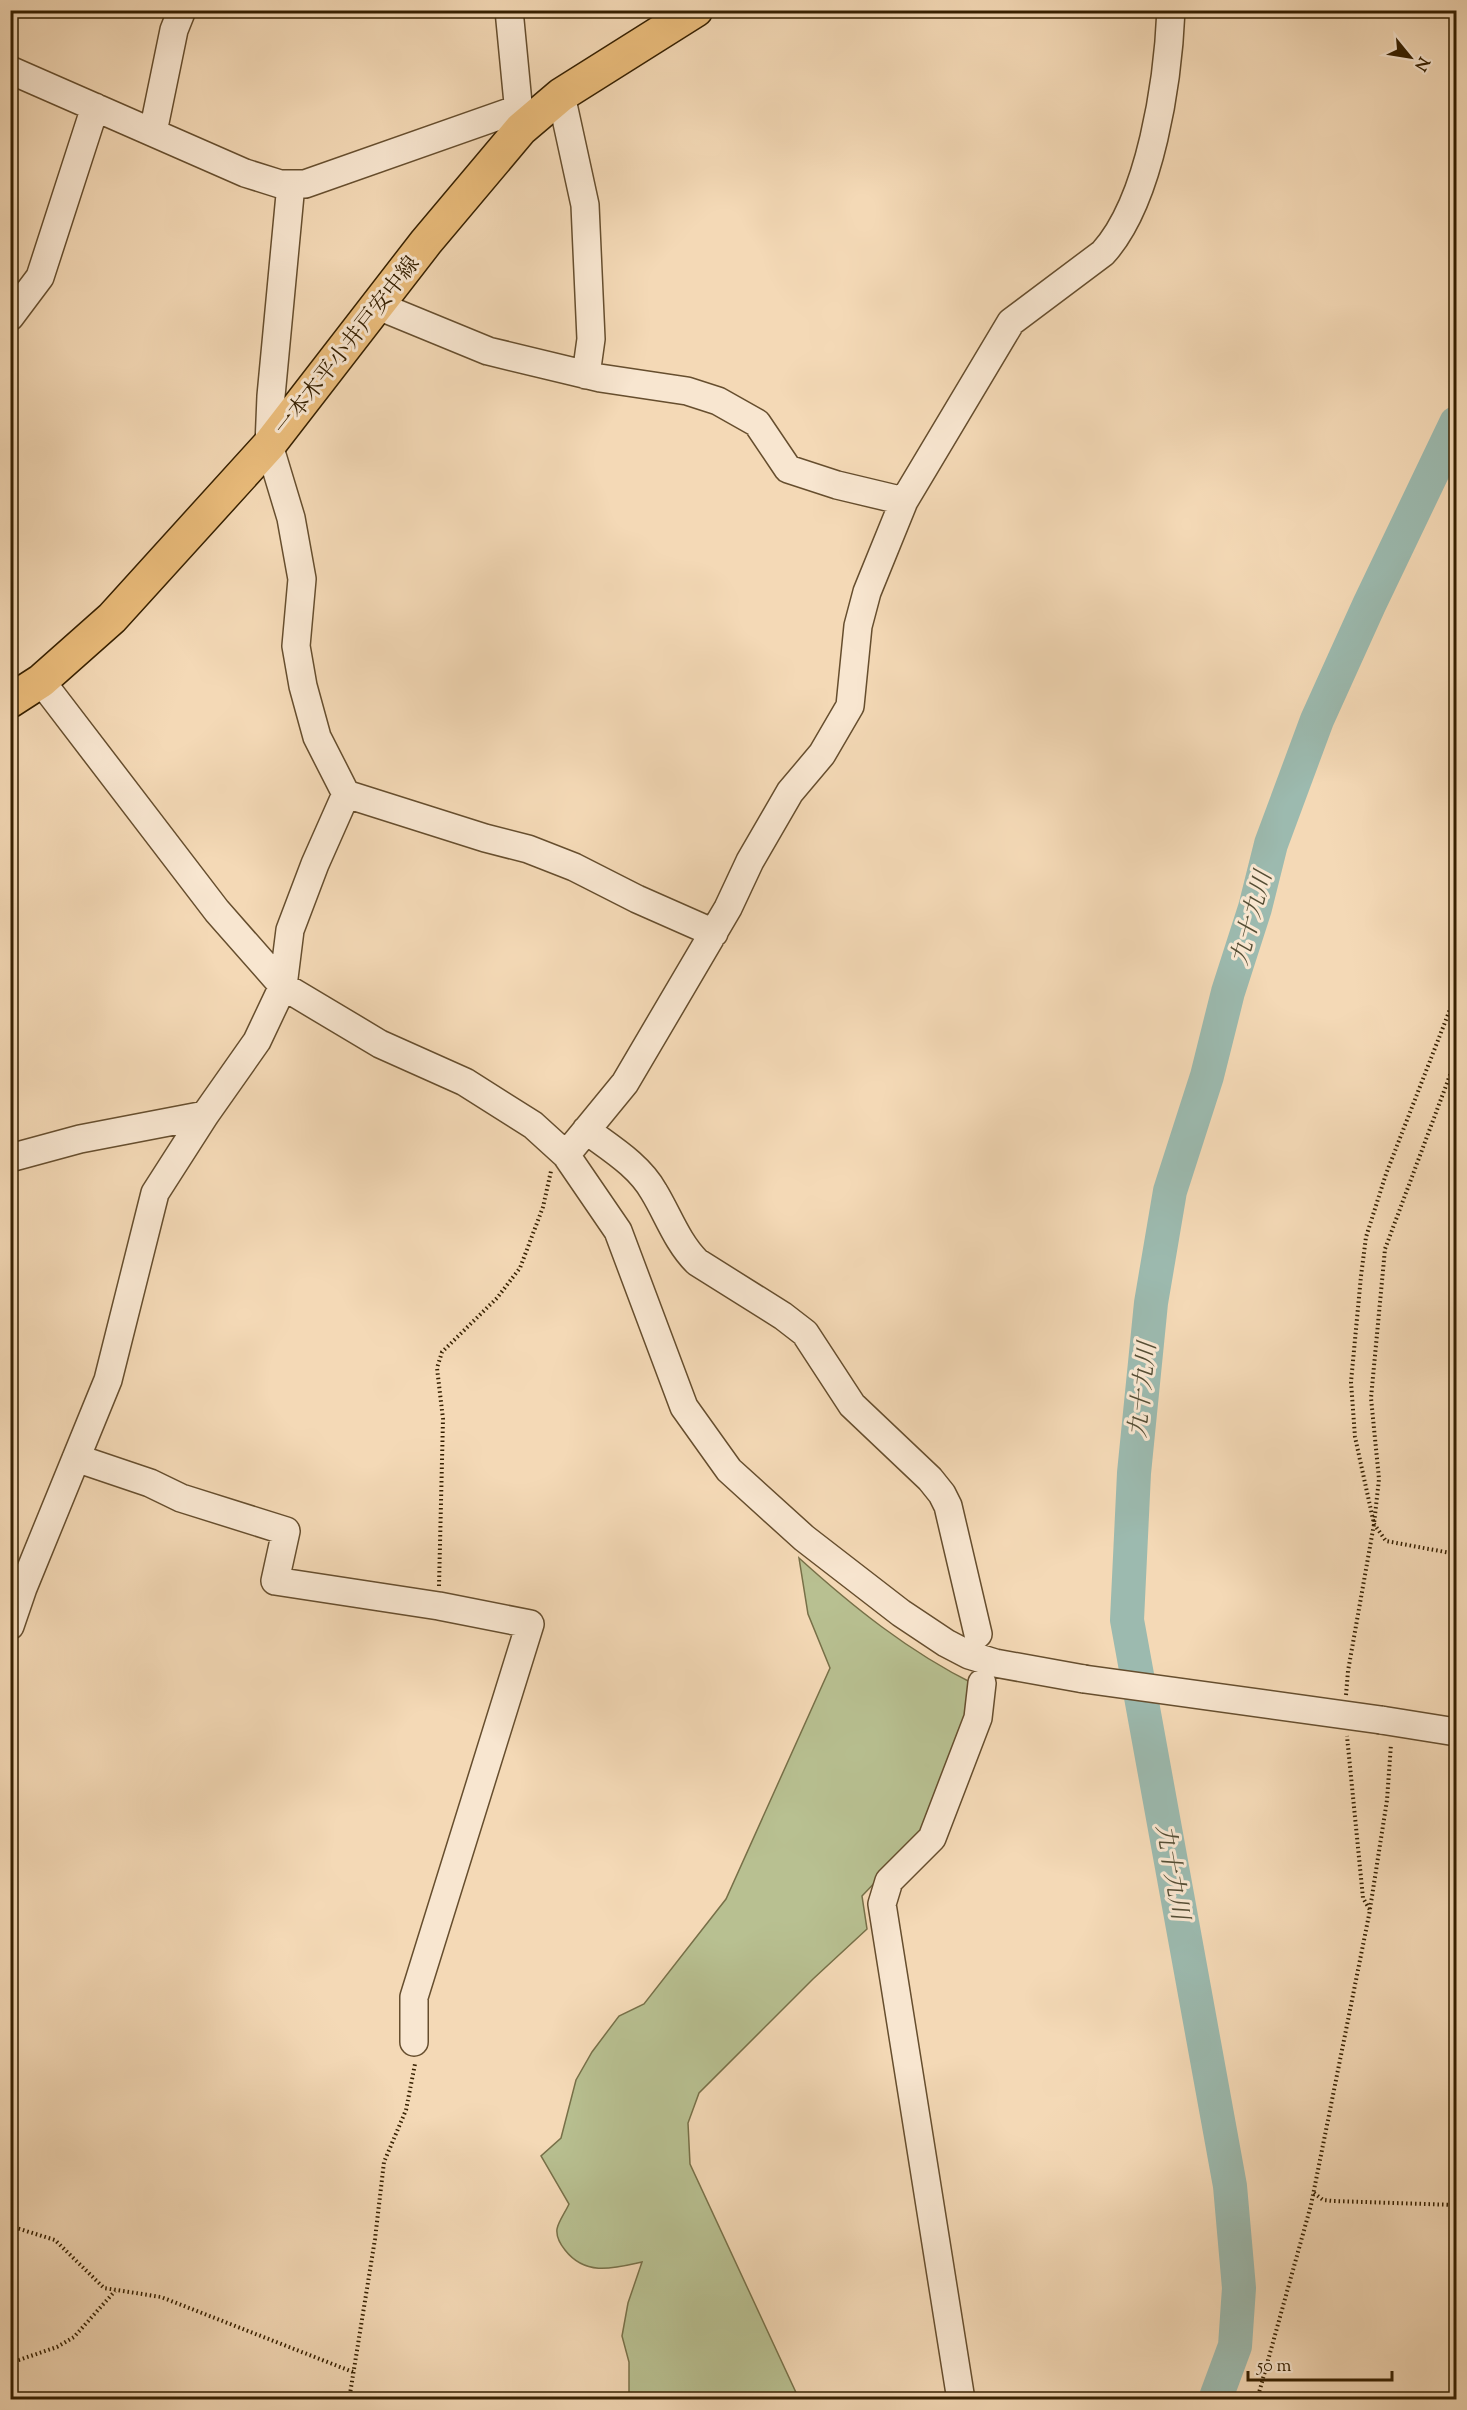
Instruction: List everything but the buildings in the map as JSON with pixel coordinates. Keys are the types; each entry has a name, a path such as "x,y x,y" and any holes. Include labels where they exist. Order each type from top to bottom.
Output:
{"main road":[{"name":"一本木平小井戸安中線","path":"10,701 41,681 112,618 268,445 520,119 696,10"}],"street":[{"path":"153,132 174,30 182,10"},
{"path":"10,70 245,173 280,184 305,184 520,119 509,10"},
{"path":"566,1155 626,1083 714,933 750,861 790,792 822,754 849,706 858,626 867,592 904,501 1011,322 1103,253 1114,240 1137,198 1154,135 1170,36 1171,10"},
{"path":"561,94 585,205 591,339 586,375"},
{"path":"10,317 40,277 95,107"},
{"path":"291,184 268,445 291,518 302,579 296,646 303,686 317,737 346,794 484,838 528,849 574,867 637,899 714,933"},
{"path":"376,305 488,351 586,375 687,391 718,401 757,423 788,469 837,485 904,501"},
{"path":"41,681 217,911 283,986 380,1044 465,1082 533,1125 566,1155 618,1231 684,1407 729,1470 804,1538 901,1613 946,1643 969,1655 995,1663 1386,1729 1456,1732"},
{"path":"10,1626 23,1588 108,1380 155,1193 205,1115 257,1041 283,986 290,930 315,864 346,794"},
{"path":"10,1158 80,1139 205,1115"},
{"path":"586,1130 640,1172 655,1192 662,1209 688,1253 697,1262 789,1319 805,1333 852,1405 930,1479 948,1506 978,1634"},
{"path":"76,1458 150,1483 181,1498 286,1531 275,1581 439,1606 530,1624 414,1997 414,2042"},
{"path":"961,2400 882,1904 889,1881 932,1838 978,1718 982,1683"}],"path":[{"path":"1456,994 1386,1174 1366,1237 1351,1382 1356,1440 1374,1524 1386,1540 1456,1554"},
{"path":"439,1606 443,1419 437,1368 442,1353 497,1298 520,1268 543,1207 550,1173 566,1155"},
{"path":"1370,1910 1387,1800 1386,1729"},
{"path":"349,2400 375,2240 384,2162 406,2110 416,2058 414,2042"},
{"path":"1314,2193 1323,2200 1333,2201 1456,2205"},
{"path":"10,2226 55,2240 104,2288 161,2297 353,2372"},
{"path":"10,2363 57,2347 74,2337 116,2291"}],"green space":[{"path":"799,1558 904,1643 974,1684 975,1696 924,1831 862,1896 867,1929 813,1979 699,2093 688,2123 690,2164 799,2399 629,2399 629,2362 622,2336 628,2303 642,2262 601,2268 591,2267 573,2259 560,2243 557,2232 569,2204 541,2156 561,2138 576,2080 592,2052 619,2016 644,2004 726,1899 830,1668 808,1614"}],"waterway":[{"name":"九十九川","path":"1215,2400 1235,2346 1239,2288 1230,2186 1127,1620 1134,1473 1151,1303 1170,1191 1207,1076 1228,992 1255,908 1271,844 1317,720 1456,423"}]}
